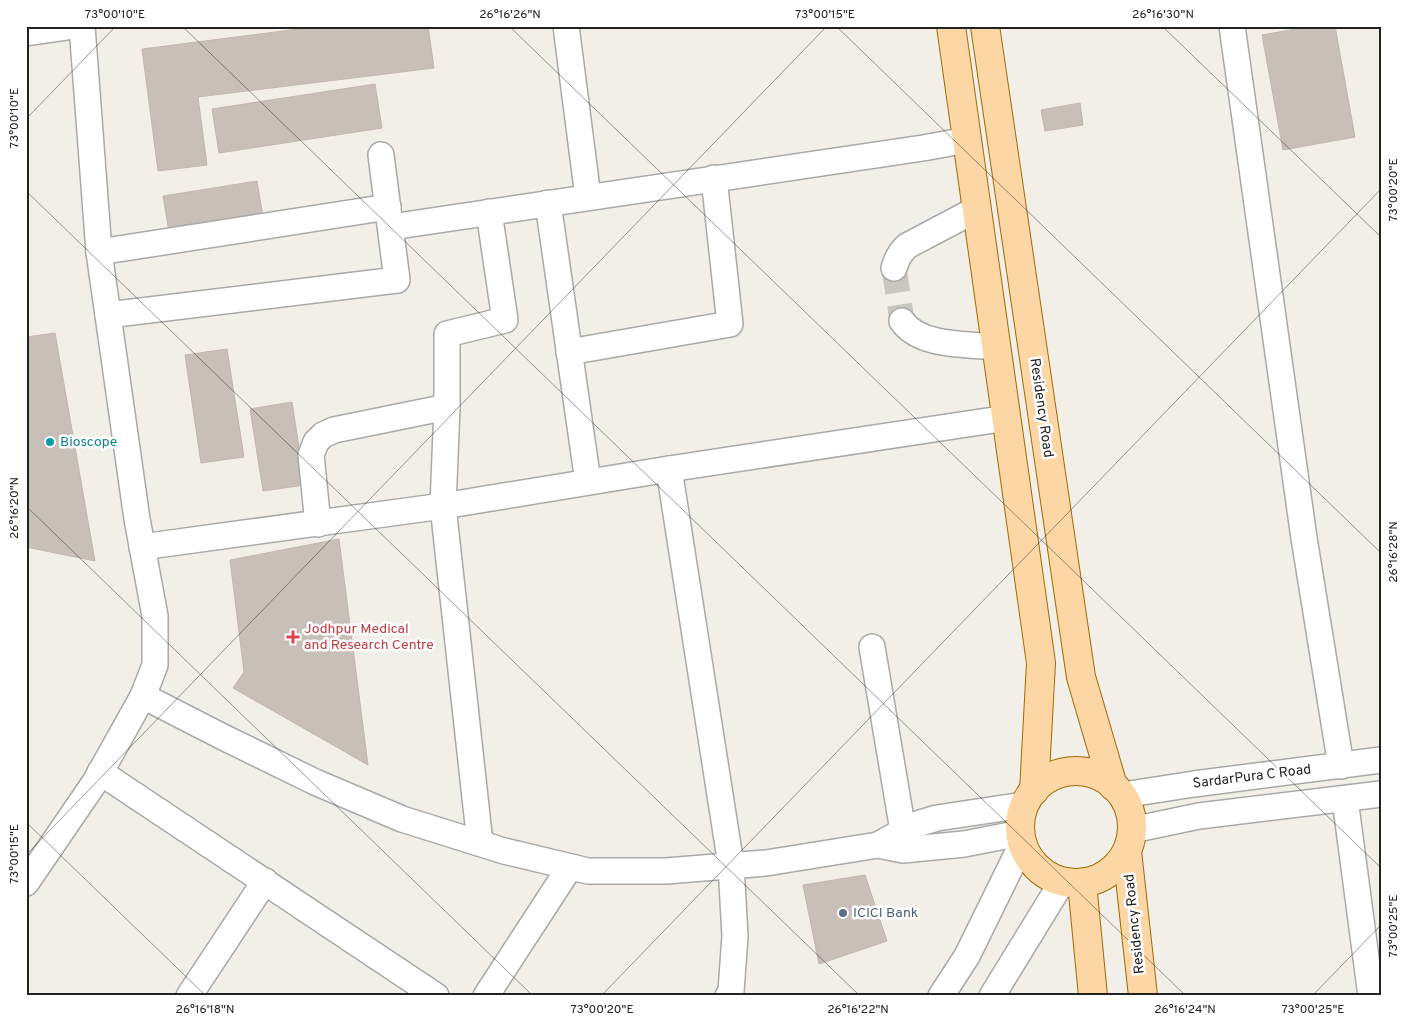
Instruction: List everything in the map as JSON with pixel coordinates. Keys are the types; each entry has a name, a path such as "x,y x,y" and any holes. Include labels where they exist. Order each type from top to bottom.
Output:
{"main road":[{"path":"951,26 1042,662 1029,798 1020,824 1022,839 1031,861 1045,874 1072,883 1100,878 1116,867 1130,841 1131,816 1118,790 1099,776 1082,772 1064,773 1047,779 1029,798"},
{"name":"Residency Road","path":"985,26 1081,677 1118,790"},
{"name":"Residency Road","path":"1130,841 1143,996"},
{"path":"1072,883 1093,996"}],"street":[{"path":"26,33 74,26"},
{"path":"26,883 100,772 143,696 155,665 156,616 142,547 99,252 82,26"},
{"path":"566,26 588,197"},
{"path":"1232,26 1304,538 1341,766"},
{"path":"99,252 389,217 489,212 967,140"},
{"path":"108,315 397,280 381,155"},
{"path":"569,352 730,324 714,178"},
{"path":"548,203 588,482"},
{"path":"894,268 901,251 907,246 977,209"},
{"path":"480,844 443,506 447,407 447,334 506,320 489,212"},
{"path":"902,320 912,332 929,340 997,347"},
{"path":"318,524 311,455 316,442 323,435 334,430 447,407"},
{"path":"142,547 443,506 669,469 1007,418"},
{"path":"669,469 731,865 735,936 731,990 728,996"},
{"path":"872,647 903,831"},
{"path":"143,696 315,782 402,819 504,851 588,871 666,871 766,863 878,845 914,825 937,818 1029,798"},
{"name":"SardarPura C Road","path":"1118,790 1194,784 1381,760"},
{"path":"100,772 436,996"},
{"path":"1130,841 1199,816 1381,794"},
{"path":"1346,799 1371,996"},
{"path":"878,845 903,850 1022,839"},
{"path":"941,996 967,956 1022,839"},
{"path":"486,996 570,867"},
{"path":"189,996 264,881"},
{"path":"992,996 1072,883"}],"building":[{"path":"322,26 428,26 434,68 198,97 207,165 158,171 142,49"},
{"path":"1313,26 1335,26 1355,137 1283,150 1262,35"},
{"path":"375,84 382,128 219,153 212,109"},
{"path":"1080,103 1083,125 1045,131 1041,110"},
{"path":"257,181 264,223 170,238 163,196"},
{"name":"Bioscope","path":"55,333 95,561 26,547 26,337"},
{"path":"227,349 244,457 201,463 185,355"},
{"path":"292,402 305,485 263,491 250,409"},
{"path":"339,539 368,765 233,688 244,672 230,560"},
{"name":"ICICI Bank","path":"865,875 887,941 819,964 803,885"}],"tunnel":[{"path":"894,268 902,321"}],"place":[{"name":"Bioscope","path":"50,442"},
{"name":"Jodhpur Medical and Research Centre","path":"293,637"},
{"name":"ICICI Bank","path":"843,913"}]}
